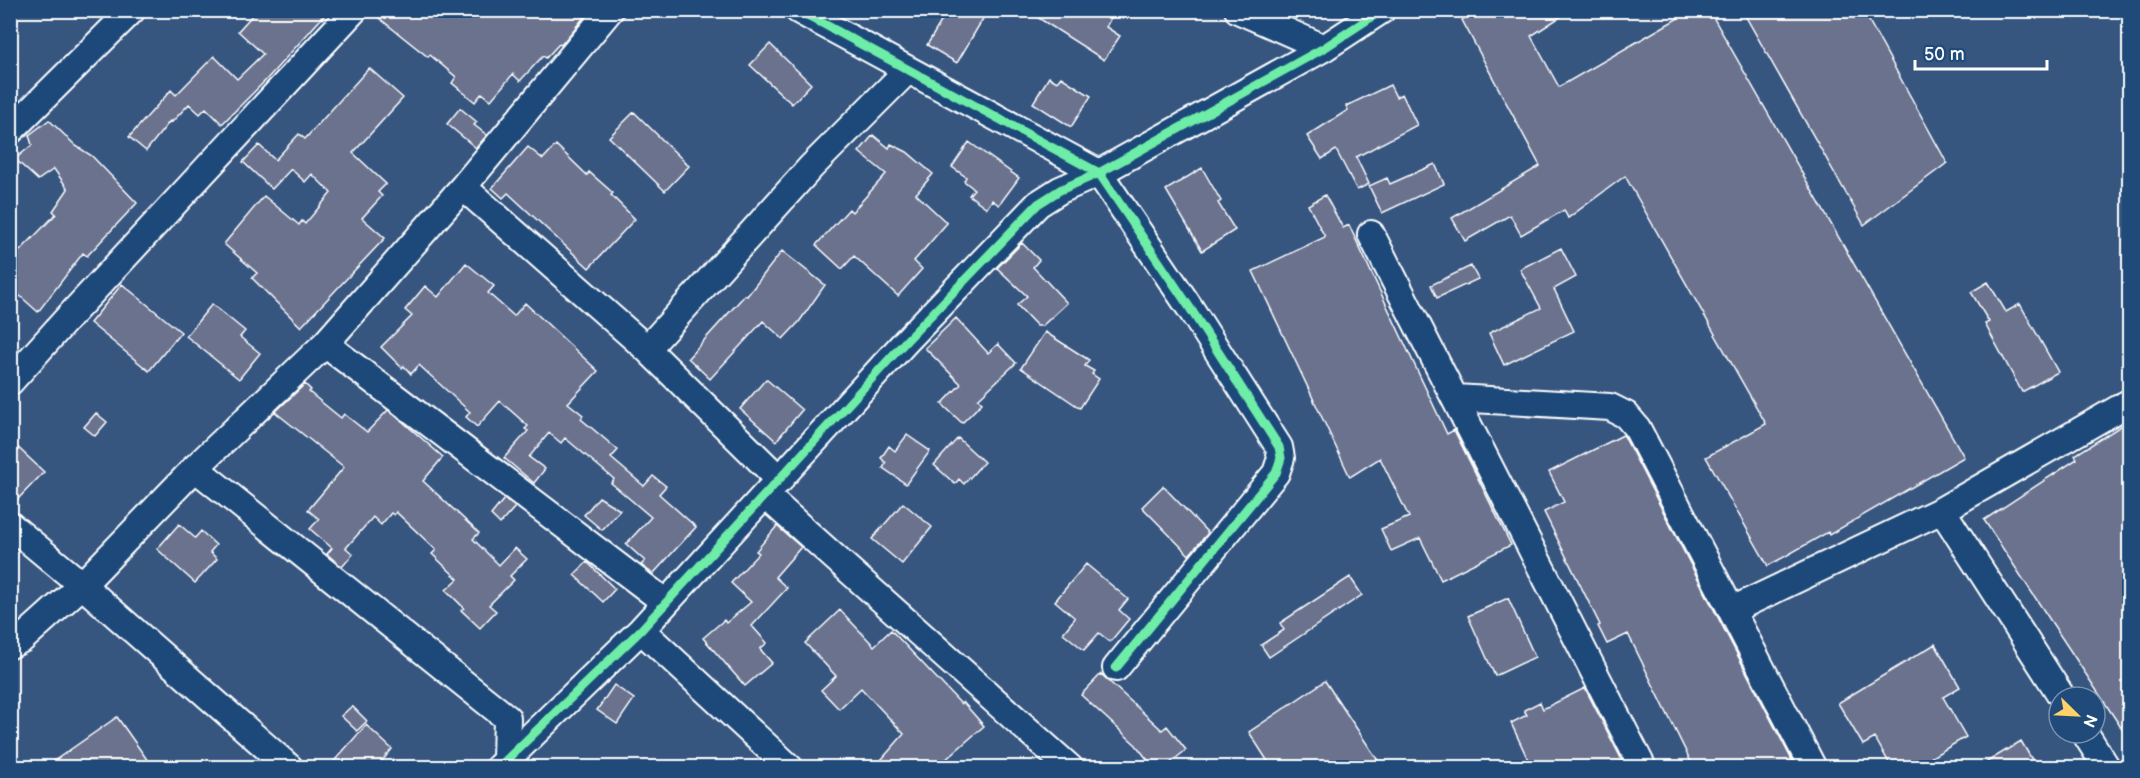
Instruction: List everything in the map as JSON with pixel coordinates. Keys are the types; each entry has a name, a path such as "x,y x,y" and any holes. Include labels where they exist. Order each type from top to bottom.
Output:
{"street":[{"path":"10,131 132,10"},
{"path":"10,382 354,10"},
{"path":"10,645 22,639 82,585 195,468 326,344 463,187 610,10"},
{"path":"798,10 1099,173 1197,318 1279,447 1281,458 1276,473 1116,668"},
{"path":"1238,10 1324,48"},
{"path":"502,763 641,630 907,340 1038,204 1060,190 1099,173 1324,48 1382,10"},
{"path":"647,349 812,167 908,70"},
{"path":"463,187 647,349 773,488 1070,768"},
{"path":"1371,234 1643,768"},
{"path":"326,344 665,602"},
{"path":"1455,398 1610,407 1626,416 1637,428 1813,768"},
{"path":"1732,610 1942,510 2130,402"},
{"path":"195,468 507,718 502,763"},
{"path":"1942,510 2054,685"},
{"path":"10,525 82,585 290,768"},
{"path":"641,630 790,768"},
{"path":"2093,745 2107,768"}],"building":[{"path":"257,10 329,10 266,80 222,124 206,108 200,114 189,104 172,122 170,121 146,151 129,137 171,90 176,95 214,56 237,79 263,54 238,31"},
{"path":"369,10 590,10 561,45 559,44 546,58 543,56 520,81 513,74 491,100 482,93 475,102 452,83 456,77"},
{"path":"948,10 988,10 957,63 927,45"},
{"path":"1026,10 1115,10 1106,27 1120,36 1104,60"},
{"path":"1477,10 1571,10 1531,36 1559,87 1692,10 1709,10 1964,457 1829,535 1828,532 1768,566 1706,457 1766,424 1625,176 1568,218 1564,210 1521,235 1510,215 1465,241 1452,218 1540,166 1462,20"},
{"path":"1742,10 1863,10 1947,163 1864,225"},
{"path":"770,44 811,84 792,104 750,65"},
{"path":"369,68 403,98 353,153 386,184 378,192 382,196 362,218 385,238 301,327 252,278 257,273 224,244 264,196 299,225 302,221 305,224 331,193 312,174 305,182 291,169 272,189 243,162 259,145 275,160 299,134 305,139"},
{"path":"1049,77 1057,82 1061,77 1091,96 1071,127 1033,103"},
{"path":"1390,85 1396,97 1402,94 1417,125 1356,157 1369,184 1357,190 1336,150 1322,159 1307,136 1348,110 1346,106"},
{"path":"460,108 477,122 474,125 487,135 476,148 447,124"},
{"path":"634,112 689,166 665,191 609,137"},
{"path":"49,120 76,146 92,156 137,203 87,256 83,253 38,312 10,287 10,261 56,214 53,211 68,189 54,169 38,180 15,159 32,145 29,135"},
{"path":"873,135 889,148 891,144 907,152 933,174 916,194 947,223 914,261 922,269 898,296 854,256 842,269 816,245 849,209 852,212 886,174 859,152"},
{"path":"969,142 1019,178 999,205 992,200 987,208 969,195 974,189 964,181 966,177 952,167"},
{"path":"556,145 587,175 589,172 613,193 611,195 635,219 589,268 508,193 503,198 492,188 528,147 543,159"},
{"path":"1435,164 1444,184 1382,213 1369,186 1387,178 1390,184"},
{"path":"1202,168 1221,201 1218,203 1235,230 1202,251 1166,190"},
{"path":"1325,195 1343,228 1349,225 1447,434 1454,430 1511,545 1441,580 1420,538 1391,551 1381,529 1409,517 1380,458 1350,477 1253,271 1325,237 1308,205"},
{"path":"1022,243 1039,260 1033,267 1067,303 1042,326 1037,326 1017,305 1027,296 997,268"},
{"path":"1561,248 1576,277 1554,289 1574,331 1504,365 1489,333 1541,308 1520,269"},
{"path":"782,251 825,285 799,322 783,339 763,321 710,379 688,358 745,295 747,296"},
{"path":"466,263 494,286 488,293 514,316 525,303 598,371 568,403 583,415 581,419 618,450 611,458 644,486 653,476 666,486 659,494 696,527 653,574 641,565 645,561 626,544 651,517 611,483 614,479 565,438 561,443 549,433 529,457 545,469 534,483 504,458 528,431 525,429 528,426 500,401 477,427 466,417 470,412 419,365 411,374 381,347 412,316 405,310 425,286 438,297"},
{"path":"1471,266 1478,279 1437,298 1431,285"},
{"path":"1988,282 2006,312 2020,304 2058,372 2022,392 1985,324 1989,322 1971,292"},
{"path":"122,284 181,332 149,371 90,323"},
{"path":"212,304 245,331 240,337 260,353 239,379 186,336"},
{"path":"956,318 988,353 998,344 1016,363 978,399 982,403 962,423 942,404 961,384 925,348"},
{"path":"1045,332 1089,360 1085,366 1094,371 1092,374 1099,379 1080,408 1021,368"},
{"path":"766,379 802,410 776,441 740,409"},
{"path":"305,384 311,390 309,392 341,418 344,414 367,432 388,410 443,457 423,481 479,533 473,539 499,565 515,548 527,559 510,576 514,580 489,605 496,611 480,628 461,610 464,608 446,590 458,579 432,554 436,550 396,512 394,515 391,513 381,525 373,517 346,548 353,554 342,567 327,554 332,548 310,529 319,519 308,510 344,467 275,412"},
{"path":"96,413 107,422 95,436 84,427"},
{"path":"2130,420 2130,741 2107,706 2107,685 2093,685 1984,520 2077,459 2075,455"},
{"path":"907,435 930,451 906,484 883,468 886,463 881,458 889,446 895,451"},
{"path":"1623,435 1796,768 1694,768 1628,634 1607,644 1598,626 1600,625 1544,512 1564,502 1549,472"},
{"path":"958,438 984,462 964,484 959,479 955,484 934,465"},
{"path":"10,440 44,472 18,499 10,493"},
{"path":"1163,486 1208,533 1189,555 1142,507"},
{"path":"599,497 620,510 602,530 584,515"},
{"path":"504,499 515,507 500,524 491,515"},
{"path":"903,503 932,527 902,564 872,539"},
{"path":"179,524 195,538 201,531 216,545 210,552 217,559 195,583 157,549"},
{"path":"777,526 801,547 775,577 787,588 752,626 767,643 760,649 772,663 745,686 703,638 751,602 731,583 759,553 756,551"},
{"path":"587,562 615,589 603,602 574,575"},
{"path":"1086,564 1128,599 1119,610 1129,619 1110,642 1099,633 1084,650 1063,633 1075,618 1055,601"},
{"path":"1350,577 1362,595 1269,657 1261,645 1284,630 1280,623"},
{"path":"1508,598 1535,657 1495,676 1468,616"},
{"path":"840,610 874,646 891,630 984,726 936,768 874,768 904,734 861,688 839,709 821,690 836,676 805,643"},
{"path":"1935,644 1960,687 1943,697 1966,737 1913,768 1892,768 1875,738 1863,745 1838,703"},
{"path":"1101,674 1162,730 1167,726 1186,750 1164,768 1154,768 1136,745 1081,695"},
{"path":"1325,681 1383,768 1272,768 1249,732"},
{"path":"614,685 634,699 617,724 597,710"},
{"path":"1585,688 1626,768 1532,768 1511,723 1527,715 1524,710 1540,702 1543,709"},
{"path":"352,706 367,721 357,731 341,716"},
{"path":"117,717 153,768 44,768"},
{"path":"366,725 392,749 376,768 328,768"},
{"path":"2021,741 2037,768 1977,768"}],"cycle path":[{"path":"798,10 1099,173 1190,308 1279,447 1281,458 1276,473 1116,668"},
{"path":"498,768 641,630 907,340 1038,204 1060,190 1099,173 1324,48 1382,10"}]}
